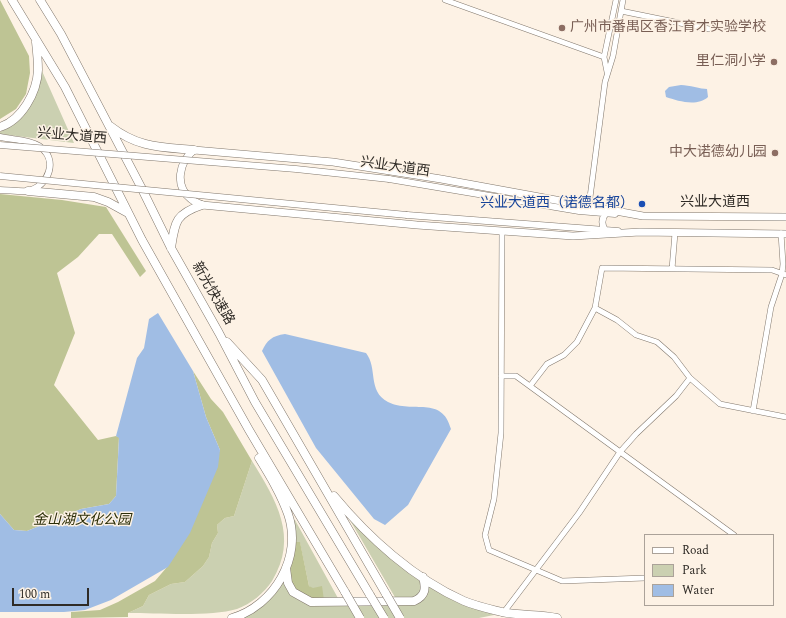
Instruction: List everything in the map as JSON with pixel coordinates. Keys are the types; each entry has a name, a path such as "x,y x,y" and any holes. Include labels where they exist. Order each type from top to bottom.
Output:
{"highway":[{"path":"12,0 65,88 128,214 215,369 360,618"},
{"name":"新光快速路","path":"40,0 61,34 171,248 219,333 255,402 384,618"},
{"path":"0,128 10,122 22,110 32,94 38,71 36,39"},
{"path":"108,124 122,136 146,145 194,150"},
{"path":"28,190 94,197 108,202 128,214"},
{"path":"171,248 177,220 181,214 202,205"},
{"path":"219,333 262,380 400,618"},
{"path":"215,369 228,404 278,491 289,516 292,540 286,568 276,587 262,602 245,613 232,618"},
{"path":"321,480 360,524 423,577 465,601 504,612 557,618"},
{"path":"286,568 288,583 294,592 311,602 414,601 419,599 424,594 426,588 423,577"}],"main road":[{"path":"643,216 441,179 333,162 194,150 188,155 182,164 180,173 185,192 191,200 202,205 417,225 573,236 640,232 784,234"},
{"name":"兴业大道西","path":"643,216 786,217"}],"street":[{"path":"445,0 604,57"},
{"path":"607,73 604,57 616,0"},
{"path":"589,205 607,73 613,56 623,0"},
{"path":"621,12 709,29"},
{"path":"0,137 26,141 39,146 46,152 50,164 48,175 42,184 28,190 0,190"},
{"name":"兴业大道西","path":"0,145 303,169 388,179 579,211 643,216"},
{"path":"0,176 406,215 640,232"},
{"path":"604,230 602,225 603,217 606,213"},
{"path":"502,231 501,376 498,471 494,499 485,535 489,550 562,582 644,578"},
{"path":"672,269 675,233"},
{"path":"753,411 771,307 784,274 784,234"},
{"path":"530,386 548,364 564,355 577,342 595,308 602,268 772,270 784,274"},
{"path":"595,308 617,320 636,335 657,342 674,357 690,378 720,404 786,417"},
{"path":"501,376 516,376 733,534"},
{"path":"504,612 579,513 620,452 636,434 676,396 690,378"}],"green space":[{"path":"0,0 29,56 30,73 26,94 16,109 0,119"},
{"path":"42,71 74,143 0,134 0,132 24,115 29,108 37,91"},
{"path":"0,194 62,200 106,207 146,271 140,277 112,234 99,234 78,257 57,273 75,333 54,385 98,440 116,436 119,437 116,496 109,504 81,509 27,531 14,530 0,514"},
{"path":"193,371 211,399 223,412 252,461 234,516 225,518 217,525 218,533 212,543 209,557 203,566 185,582 171,584 149,595 143,606 128,613 128,617 71,618 71,612 100,610 118,602 155,581 167,567 220,450 206,417"},
{"path":"252,461 276,505 284,534 284,549 280,565 269,585 257,598 237,609 199,614 128,613 143,606 149,595 171,584 185,582 203,566 209,557 212,543 218,533 217,525 225,518 234,516"},
{"path":"347,515 418,578 422,584 422,590 415,598 396,599"},
{"path":"295,520 339,600 324,600 309,586 300,543 295,542 292,521"},
{"path":"295,542 300,542 309,586 313,588 322,586 324,600 310,597 301,593 294,588 291,582 290,565"},
{"path":"284,579 293,595 305,603 318,605 418,603 427,593 429,586 494,615 479,618 241,618 260,606"}],"water":[{"path":"681,85 707,89 708,97 698,102 687,102 666,97 665,91 669,87"},
{"path":"158,313 193,371 206,417 220,450 218,467 190,533 168,567 111,600 85,610 64,612 0,612 0,514 14,530 27,531 81,509 109,504 116,496 119,438 116,436 137,358 144,348 149,319"},
{"path":"285,334 366,353 372,365 377,392 388,402 398,405 434,409 441,412 447,419 451,429 408,505 385,525 374,519 316,448 262,351 270,339"}],"place":[{"name":"广州市番禺区香江育才实验学校","path":"562,28"},
{"name":"里仁洞小学","path":"774,62"},
{"name":"中大诺德幼儿园","path":"775,153"},
{"name":"兴业大道西（诺德名都）","path":"642,204"}],"park label":[{"name":"金山湖文化公园","path":"82,521"}]}
